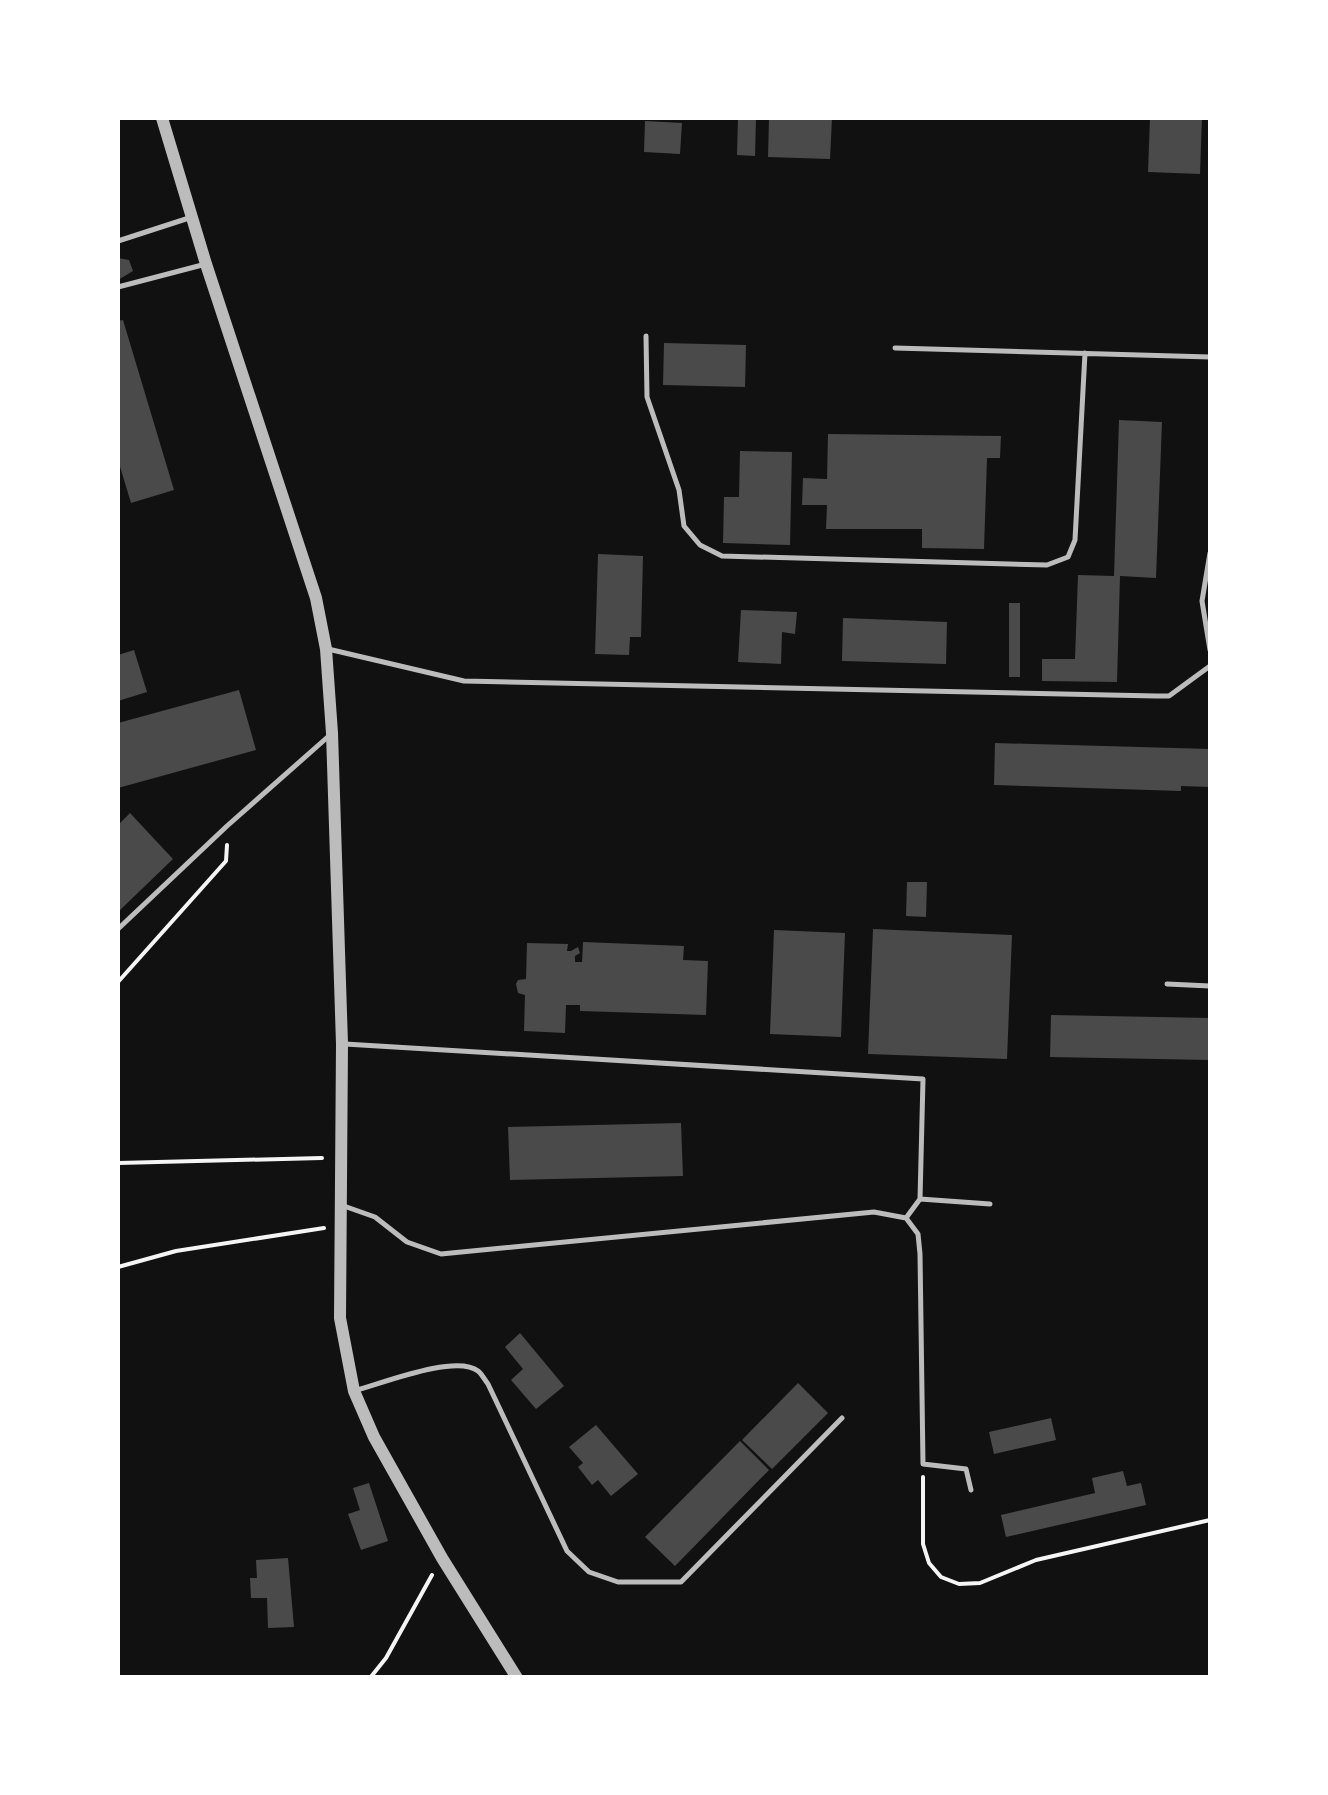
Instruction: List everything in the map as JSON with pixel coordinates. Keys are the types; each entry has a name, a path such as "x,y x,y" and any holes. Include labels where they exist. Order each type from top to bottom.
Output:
{"street":[{"path":"162,118 316,598 326,648 342,1044 340,1318 354,1390 374,1437 442,1558 517,1678"}],"lane":[{"path":"118,241 192,218"},
{"path":"118,287 206,264"},
{"path":"646,336 647,397 678,490 684,526 700,545 722,556 1047,565 1068,557 1075,540 1085,353"},
{"path":"895,348 1210,357"},
{"path":"1210,553 1202,601 1210,650"},
{"path":"326,648 464,680 1156,696 1169,696 1210,666"},
{"path":"118,929 332,733"},
{"path":"1166,984 1210,986"},
{"path":"342,1044 923,1079 920,1200 906,1218"},
{"path":"920,1200 990,1204"},
{"path":"340,1204 375,1217 407,1242 442,1254 874,1212 906,1218 918,1234 920,1254 922,1464 966,1469 971,1490"},
{"path":"354,1390 444,1366 478,1370 567,1551 590,1572 618,1582 681,1582 842,1418"}],"path":[{"path":"118,982 226,860 227,826"},
{"path":"118,1163 341,1158"},
{"path":"118,1267 176,1251 340,1226"},
{"path":"922,1464 923,1544 929,1563 941,1577 959,1584 980,1584 1036,1560 1210,1520"},
{"path":"370,1678 386,1658 442,1558"}],"building":[{"path":"738,118 756,118 755,156 737,155"},
{"path":"769,118 832,118 830,159 768,157"},
{"path":"1150,118 1202,118 1200,174 1148,172"},
{"path":"645,121 682,123 680,154 644,152"},
{"path":"118,258 129,260 133,271 118,280"},
{"path":"123,320 174,490 131,503 118,460 118,321"},
{"path":"664,343 746,345 745,387 663,385"},
{"path":"1119,420 1162,422 1156,578 1120,576 1117,682 1042,681 1042,659 1075,659 1078,575 1114,576"},
{"path":"828,434 1001,436 1000,458 987,458 984,549 922,548 922,529 826,529 827,505 802,505 803,478 827,479"},
{"path":"740,451 792,452 790,545 723,543 724,497 739,497"},
{"path":"598,554 643,556 641,637 630,637 629,655 595,654"},
{"path":"1009,603 1020,603 1020,677 1009,677"},
{"path":"741,610 797,612 795,634 782,632 781,664 738,662"},
{"path":"843,618 947,622 946,664 842,661"},
{"path":"134,650 147,692 118,701 118,655"},
{"path":"239,690 256,750 118,788 118,723"},
{"path":"995,743 1210,749 1210,787 1181,786 1181,791 994,785"},
{"path":"130,813 173,859 118,912 118,825"},
{"path":"907,882 927,882 926,917 906,916"},
{"path":"873,929 1012,935 1007,1059 868,1054"},
{"path":"774,930 845,933 841,1037 770,1034"},
{"path":"583,942 684,946 683,960 708,961 706,1015 580,1011 580,1005 566,1005 565,1033 524,1031 525,995 518,993 516,984 526,979 527,943 568,944 567,951 578,947 580,953 575,962 582,962"},
{"path":"1051,1015 1210,1018 1210,1060 1050,1057"},
{"path":"681,1123 683,1176 510,1180 508,1127"},
{"path":"520,1333 564,1386 536,1409 511,1380 523,1369 505,1347"},
{"path":"798,1383 828,1413 772,1469 742,1440"},
{"path":"1051,1418 1056,1440 994,1454 989,1432"},
{"path":"596,1425 638,1474 611,1496 598,1480 592,1485 578,1467 583,1463 569,1447"},
{"path":"740,1441 769,1470 675,1566 645,1537"},
{"path":"1123,1471 1127,1486 1141,1483 1146,1505 1006,1537 1001,1515 1095,1493 1092,1478"},
{"path":"369,1483 388,1541 361,1550 348,1514 360,1510 353,1488"},
{"path":"288,1558 294,1627 268,1628 267,1598 251,1598 250,1578 257,1578 256,1560"}]}
